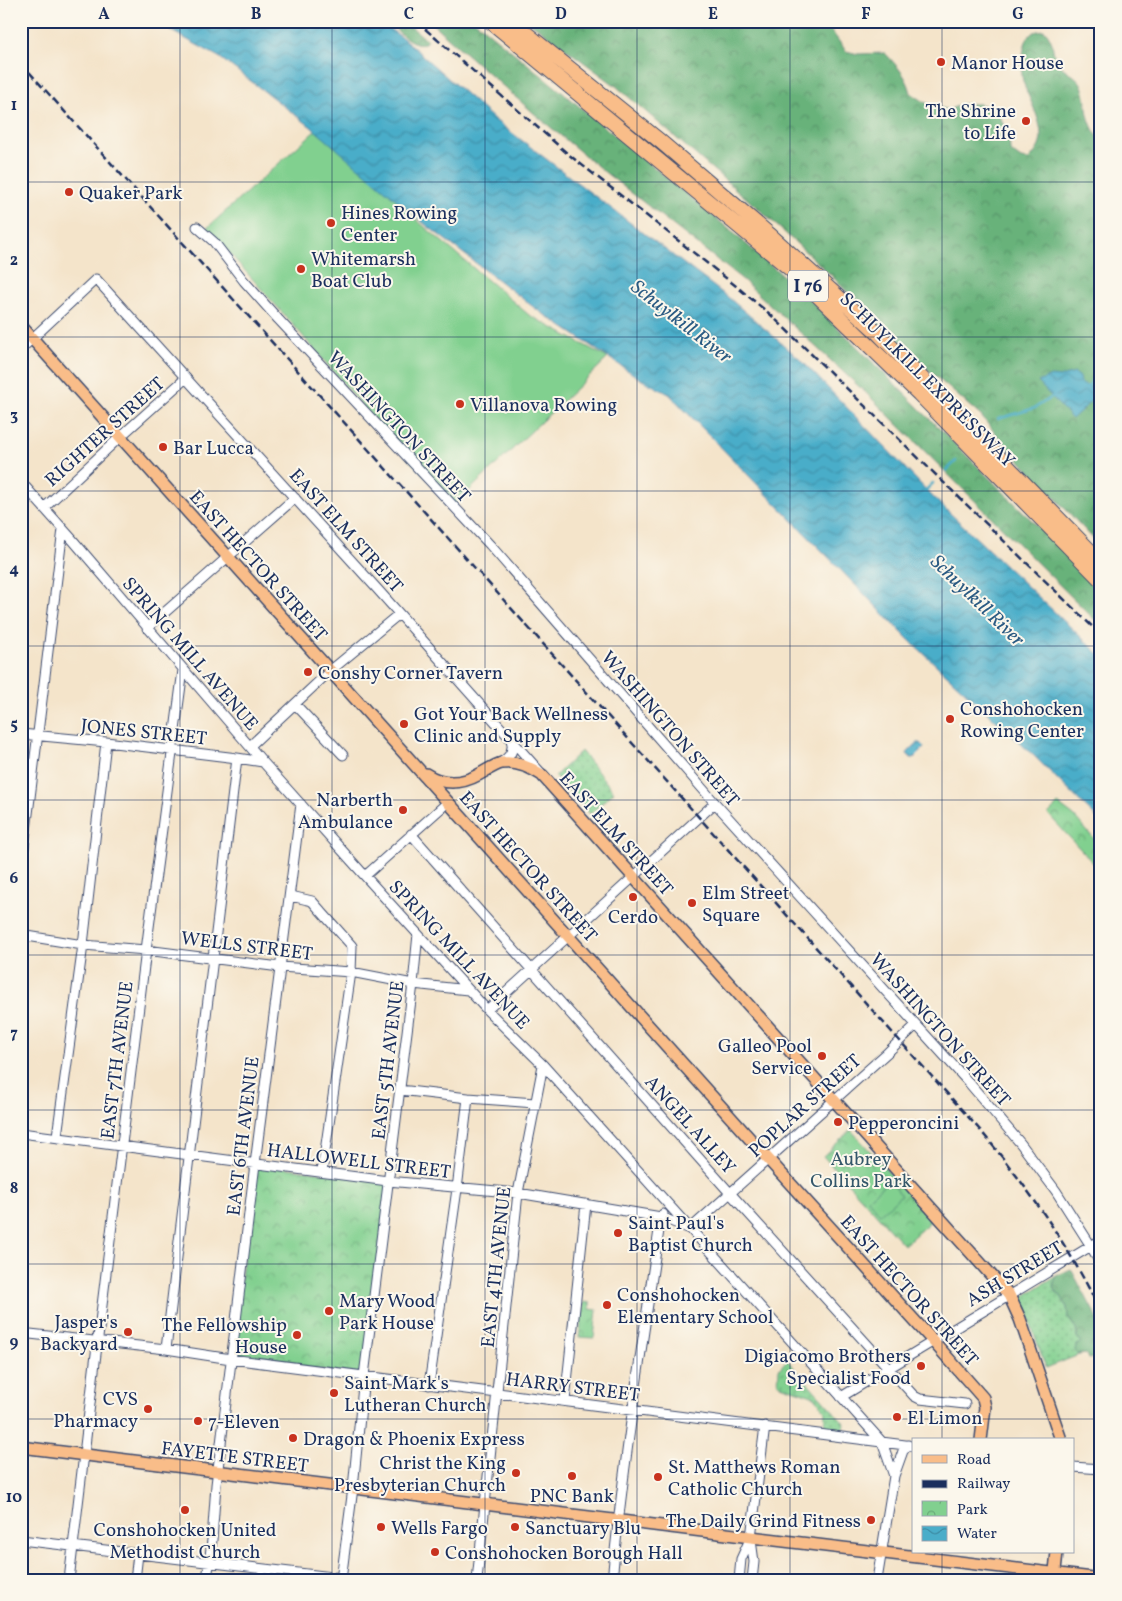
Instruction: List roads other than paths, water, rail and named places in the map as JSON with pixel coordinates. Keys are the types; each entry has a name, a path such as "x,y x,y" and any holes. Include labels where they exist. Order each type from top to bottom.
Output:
{"highway":[{"name":"SCHUYLKILL EXPRESSWAY","path":"490,21 789,268 919,394 1101,580"},
{"name":"SCHUYLKILL EXPRESSWAY","path":"511,21 652,135 769,234 876,331 1101,562"}],"main road":[{"name":"EAST HECTOR STREET","path":"21,326 983,1398 981,1438"},
{"path":"410,760 429,776 450,782 462,781 500,764 510,763 526,766 542,775"},
{"name":"EAST ELM STREET","path":"542,775 1009,1294 1020,1319 1060,1438"},
{"path":"448,802 451,789 462,781"},
{"name":"FAYETTE STREET","path":"21,1447 881,1552 1054,1577 1101,1579"},
{"path":"1054,1577 1057,1554"}],"street":[{"name":"WASHINGTON STREET","path":"197,226 214,242 244,281 490,546 715,803 1021,1144 1056,1191 1101,1265"},
{"name":"EAST ELM STREET","path":"33,339 96,279 400,614 542,775"},
{"path":"21,349 33,339"},
{"name":"RIGHTER STREET","path":"44,508 186,378"},
{"name":"SPRING MILL AVENUE","path":"21,482 263,762 365,876 468,990 543,1065 882,1442"},
{"path":"147,628 295,498"},
{"path":"21,871 63,529"},
{"path":"250,746 330,671 400,614"},
{"name":"EAST 7TH AVENUE","path":"69,1580 97,1341 183,670"},
{"path":"295,704 343,755"},
{"name":"JONES STREET","path":"21,734 106,742 263,762"},
{"path":"500,764 510,755 513,748 512,742 506,734"},
{"path":"57,1136 83,945 106,742"},
{"path":"166,1348 238,758"},
{"path":"365,876 448,802"},
{"path":"487,1010 715,803"},
{"name":"EAST 6TH AVENUE","path":"207,1580 231,1359 301,804"},
{"name":"ANGEL ALLEY","path":"411,834 730,1193 914,1396 920,1399 964,1404"},
{"path":"290,896 312,901 352,946 351,972 322,1172"},
{"name":"EAST 5TH AVENUE","path":"341,1579 418,934"},
{"name":"WELLS STREET","path":"21,935 83,945 146,950 280,967 351,972 413,984 468,990"},
{"name":"POPLAR STREET","path":"690,1229 900,1042 916,1025"},
{"name":"EAST 4TH AVENUE","path":"477,1580 518,1194 543,1065"},
{"path":"400,1090 535,1103"},
{"path":"429,1385 468,1098"},
{"name":"HALLOWELL STREET","path":"21,1133 57,1136 122,1147 189,1154 388,1181 518,1194 660,1217 690,1229"},
{"path":"565,1401 586,1204"},
{"path":"612,1580 618,1520 660,1217 670,1206"},
{"name":"ASH STREET","path":"841,1397 1101,1240"},
{"name":"HARRY STREET","path":"21,1333 166,1348 231,1359 429,1385 911,1445"},
{"path":"752,1580 753,1553 751,1537 765,1426"},
{"path":"882,1442 894,1476"},
{"path":"878,1580 894,1476 903,1451 911,1445"},
{"path":"1074,1466 1101,1469"},
{"path":"739,1580 742,1559 751,1537"},
{"path":"21,1540 209,1561 341,1579"},
{"path":"135,1580 138,1554"},
{"path":"271,1580 272,1569"}],"water":[{"name":"Schuylkill River","path":"153,21 379,21 404,39 495,120 729,298 801,360 934,498 1101,656 1101,822 1033,755 907,638 669,394 642,380 536,309 426,225 310,126 219,57"},
{"path":"1075,373 1080,377 1081,384 1090,388 1095,396 1072,419 1038,382 1051,376 1060,377"},
{"path":"917,743 924,747 914,758 911,758 907,754"}],"waterway":[{"path":"1086,387 1089,386 1101,366"},
{"path":"998,419 1035,408 1055,395"},
{"path":"946,471 956,461"},
{"path":"925,491 933,483"}],"railway":[{"path":"416,21 568,154 771,315 1101,635"},
{"path":"21,63 980,1130 1046,1217 1089,1288 1101,1312"}],"place":[{"name":"Manor House","path":"941,62"},
{"name":"The Shrine to Life","path":"1026,121"},
{"name":"Quaker Park","path":"69,192"},
{"name":"Hines Rowing Center","path":"331,223"},
{"name":"Whitemarsh Boat Club","path":"301,269"},
{"name":"Villanova Rowing","path":"460,404"},
{"name":"Bar Lucca","path":"163,447"},
{"name":"Conshy Corner Tavern","path":"308,672"},
{"name":"Conshohocken Rowing Center","path":"950,719"},
{"name":"Got Your Back Wellness Clinic and Supply","path":"404,724"},
{"name":"Narberth Ambulance","path":"403,810"},
{"name":"Cerdo","path":"633,897"},
{"name":"Elm Street Square","path":"692,903"},
{"name":"Galleo Pool Service","path":"822,1056"},
{"name":"Pepperoncini","path":"838,1122"},
{"name":"Saint Paul's Baptist Church","path":"618,1233"},
{"name":"Conshohocken Elementary School","path":"607,1305"},
{"name":"Mary Wood Park House","path":"329,1311"},
{"name":"Jasper's Backyard","path":"128,1332"},
{"name":"The Fellowship House","path":"297,1335"},
{"name":"Digiacomo Brothers Specialist Food","path":"921,1366"},
{"name":"Saint Mark's Lutheran Church","path":"334,1393"},
{"name":"CVS Pharmacy","path":"148,1409"},
{"name":"El Limon","path":"897,1417"},
{"name":"7-Eleven","path":"198,1421"},
{"name":"Dragon & Phoenix Express","path":"293,1438"},
{"name":"Christ the King Presbyterian Church","path":"516,1473"},
{"name":"PNC Bank","path":"572,1476"},
{"name":"St. Matthews Roman Catholic Church","path":"658,1477"},
{"name":"Conshohocken United Methodist Church","path":"185,1510"},
{"name":"The Daily Grind Fitness","path":"871,1520"},
{"name":"Wells Fargo","path":"381,1527"},
{"name":"Sanctuary Blu","path":"515,1527"},
{"name":"Conshohocken Borough Hall","path":"435,1552"}],"park label":[{"name":"Aubrey Collins Park","path":"861,1169"}]}
